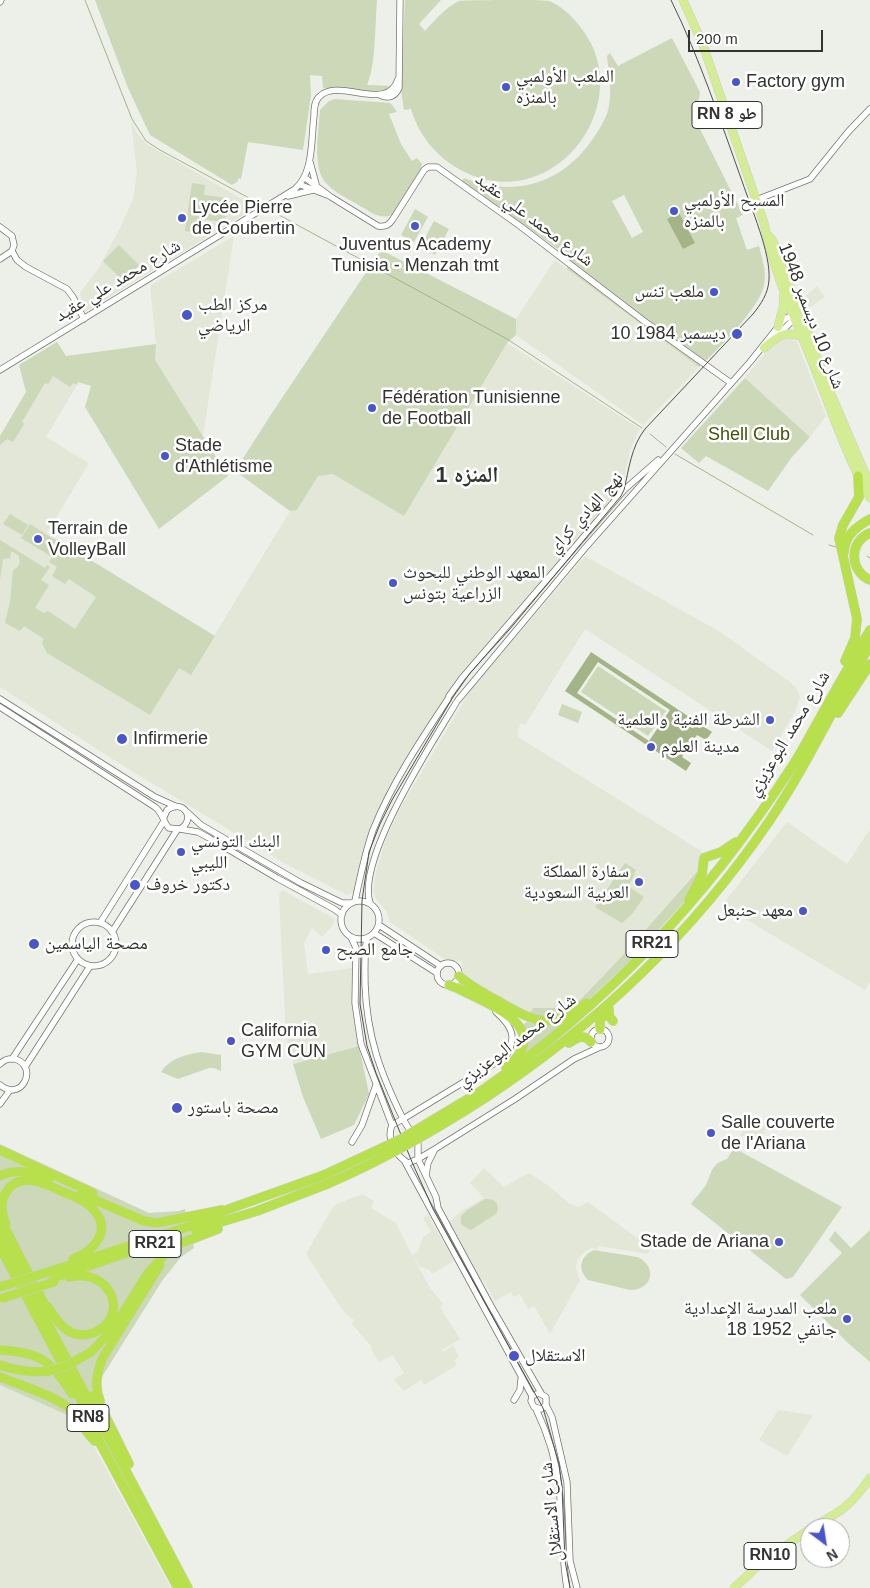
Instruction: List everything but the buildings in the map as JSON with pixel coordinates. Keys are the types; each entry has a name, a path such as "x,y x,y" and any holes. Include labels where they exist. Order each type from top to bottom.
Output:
{"highway":[{"path":"796,770 806,734 855,638 857,619 839,538 843,525 859,497 858,476"},
{"path":"844,560 844,545 848,537 853,530 869,520"},
{"path":"870,533 861,538 856,545 854,556 857,569 870,580"},
{"name":"شارع محمد البوعزيزي","path":"0,1287 52,1275 257,1211 326,1179 481,1093 523,1073 558,1047 632,983 687,928 768,822 870,630"},
{"name":"شارع محمد البوعزيزي","path":"1,1298 52,1275 193,1225 229,1210 368,1167 405,1148 513,1069 556,1036 590,1006 680,916 796,770 870,645"},
{"path":"796,770 870,664"},
{"path":"680,916 698,884 702,874 704,858 721,852 742,838"},
{"path":"459,976 522,1016 533,1020 546,1021 558,1020 572,1013 618,978"},
{"path":"600,1029 600,1020 632,983"},
{"path":"449,985 516,1021 521,1027 525,1040 522,1051 515,1060 495,1077 481,1093"},
{"path":"609,1009 609,1016 613,1021"},
{"path":"523,1073 578,1038 585,1037 592,1043"},
{"path":"0,1150 140,1216 162,1222"},
{"path":"0,1176 17,1171 37,1174 144,1221 162,1222 229,1210"},
{"path":"18,1254 4,1218 2,1203 4,1195 18,1181 34,1180 44,1183 86,1203 98,1216 101,1227 99,1239 88,1252 52,1275"},
{"path":"0,1365 28,1372 49,1371 68,1365 91,1352 113,1329 154,1266 176,1245 241,1221 257,1211"},
{"name":"RN8","path":"0,1218 97,1403 102,1409 157,1521 161,1535"},
{"name":"RN8","path":"0,1233 188,1588"},
{"path":"102,1409 96,1386 97,1373 102,1359 159,1267 173,1251 195,1237"},
{"name":"RN8","path":"0,1247 79,1397 101,1446 178,1588"},
{"path":"41,1296 62,1326 69,1332 80,1335 90,1334 107,1323 112,1311 113,1299 106,1285 95,1278 86,1276 52,1275"},
{"path":"0,1350 29,1353 50,1366 68,1388 91,1424"},
{"path":"0,1377 67,1407 101,1446"}],"main road":[{"name":"RN 8 طو","path":"683,0 703,45 765,231"},
{"name":"شارع 10 ديسمبر 1948","path":"765,231 784,289 799,317 802,337 858,476 870,498"},
{"name":"شارع 10 ديسمبر 1948","path":"765,231 773,241 799,317 870,486"},
{"path":"778,327 783,308 784,289"},
{"path":"764,348 783,335 793,333 802,337"},
{"name":"RN10","path":"829,1518 850,1504 859,1495 870,1478"},
{"name":"RN10","path":"734,1588 761,1563 800,1535"}],"street":[{"name":"شارع محمد علي عقيد","path":"0,370 284,197 300,184 309,160 314,111 319,96 329,92 378,94 385,97 395,94 399,88 400,0"},
{"path":"756,200 810,179 848,132 870,109"},
{"path":"284,197 315,187 309,160"},
{"name":"شارع محمد علي عقيد","path":"304,177 315,187 378,226 384,227 390,225 424,170 428,167 437,167 520,226 644,321 731,383"},
{"name":"شارع محمد علي عقيد","path":"300,184 315,187"},
{"path":"0,227 12,236 14,245 12,251 0,259"},
{"path":"12,251 17,260 67,290 84,319"},
{"name":"نهج الهادي كراي","path":"750,362 786,318 791,316 799,317"},
{"name":"نهج الهادي كراي","path":"370,903 368,894 370,880 382,836 398,803 457,701 585,548 673,447 750,362 799,317"},
{"name":"نهج الهادي كراي","path":"353,902 373,832 389,795 448,697 462,678 624,490 673,447"},
{"path":"0,699 164,802 182,808 201,825 294,880 342,903 365,901 370,903 378,912 379,925 374,933 367,938 351,937"},
{"path":"0,707 155,807 169,828 198,832 210,838 342,915"},
{"path":"100,923 164,819 167,810 175,806"},
{"path":"112,932 178,829 188,821 187,812"},
{"path":"353,902 345,908 342,915 342,927 351,937 356,948 355,1003 361,1044 392,1125"},
{"path":"100,923 107,926 112,932 116,947 112,957 104,964 90,966 78,959 72,947 72,941 76,932 84,924 100,923"},
{"path":"379,925 441,966"},
{"path":"374,933 437,973 440,981 449,985 457,980 459,976 458,970 452,964 446,963 441,966 437,973"},
{"path":"367,938 365,974 369,1025 380,1070 403,1119 420,1147 435,1149"},
{"path":"12,1059 78,959"},
{"path":"25,1067 90,966"},
{"path":"489,1005 508,1024 512,1031 512,1042 505,1057 392,1125 389,1133 390,1140 397,1155 408,1163 435,1149 586,1053 606,1044 609,1037 606,1031 600,1029 592,1032 590,1039 592,1043 586,1053"},
{"path":"592,1043 600,1047"},
{"path":"0,1064 7,1059 12,1059 22,1063 27,1072 25,1082 19,1088 10,1090 0,1085"},
{"path":"352,1142 362,1125 376,1084"},
{"path":"0,1104 10,1090"},
{"path":"404,1160 532,1396 532,1406 540,1409 546,1405 546,1397 541,1393 438,1208 436,1197 418,1158 418,1144"},
{"path":"428,1182 426,1169 435,1149"},
{"path":"514,1400 520,1390 521,1376"},
{"path":"532,1396 541,1393"},
{"name":"شارع الاستقلال","path":"546,1405 552,1417 567,1482 570,1561 576,1588"},
{"name":"شارع الاستقلال","path":"536,1409 546,1429 558,1473 562,1559 567,1588"}],"shaded area":[{"name":"Lycée Pierre de Coubertin","path":"131,121 145,143 256,207 85,312 80,293 98,269 133,199 137,173"},
{"path":"679,213 695,243 683,249 667,219"},
{"name":"مركز الطب الرياضي","path":"234,236 203,436 154,360 156,344 150,286"},
{"path":"555,260 699,367 643,425 516,335 516,319"},
{"path":"817,286 825,297 806,310 803,298"},
{"path":"791,339 797,342 826,416 810,437 745,378 768,349 781,340"},
{"name":"المعهد الوطني للبحوث الزراعية بتونس","path":"507,343 640,429 630,450 622,489 455,682 402,763 370,830 354,892 347,895 284,863 122,765 0,687 0,436 42,365 77,385 46,437 89,463 47,533 214,636 290,511 297,510 318,476 333,474 404,515"},
{"path":"585,556 722,633 790,682 797,689 800,697 796,710 772,751 585,629 525,725 521,723 518,737 703,852 697,870 626,952 580,1000 564,1008 533,1008 527,1017 463,976 462,961 449,962 390,922 386,910 376,899 373,891 376,872 386,838 402,805 471,689"},
{"path":"591,652 712,732 706,740 697,735 682,757 691,763 686,771 565,691","holes":["598,662 670,710 649,741 577,693"]},
{"name":"معهد حنبعل","path":"787,822 847,864 870,829 870,981 865,990 747,920 724,903"},
{"path":"282,890 335,919 333,925 322,937 312,928 304,943 308,974 352,968 354,1009 359,1046 293,1064 286,1036 279,895"},
{"path":"750,1118 766,1128 759,1142 740,1136"},
{"path":"484,1168 504,1187 529,1173 549,1186 570,1204 578,1207 588,1202 644,1243 650,1251 647,1254 599,1246 598,1249 591,1248 582,1254 577,1261 576,1269 580,1280 550,1334 534,1306 528,1309 520,1294 514,1297 511,1292 495,1301 483,1280 481,1281 449,1222 460,1212 484,1198 470,1183"},
{"path":"362,1194 374,1201 371,1208 396,1223 430,1288 443,1304 440,1307 460,1339 442,1350 443,1352 453,1345 459,1357 454,1360 457,1365 424,1385 421,1380 404,1391 394,1380 404,1373 393,1355 379,1362 371,1350 372,1347 352,1324 354,1320 339,1305 306,1254 335,1205"},
{"path":"428,1215 454,1261 432,1274 430,1270 420,1267 412,1255 418,1251 423,1237 431,1232 423,1218"},
{"path":"0,1385 76,1419 91,1441 171,1588 0,1588"},
{"path":"778,1410 813,1415 787,1456 759,1440"}],"green space":[{"path":"95,0 377,0 374,55 367,85 393,86 384,93 323,88 322,76 310,75 311,95 303,150 248,142 241,179 238,178 238,181 232,185 150,135 128,88"},
{"name":"الملعب الأولمبي بالمنزه","path":"405,0 441,0 419,24 425,31 445,11 459,1 549,1 565,11 578,24 595,53 600,84 595,114 581,141 560,163 533,177 502,182 469,174 440,156 420,130 411,109 404,110 401,90"},
{"path":"672,38 700,92 694,117 743,215 736,218 747,250 759,246 765,275 761,294 737,328 699,367 567,269 569,257 462,181 464,178 500,187 518,186 535,183 551,177 566,167 580,155 592,140 607,114 610,93 607,56 610,53 618,66","holes":["624,195 643,232 632,238 612,201"]},
{"path":"335,99 390,103 397,112 389,114 401,144 412,161 417,158 422,164 421,169 392,215 383,217 368,211 332,189 321,175 317,157 320,110 329,101"},
{"path":"192,183 205,185 204,195 228,198 225,222 200,219 198,233 185,231"},
{"name":"Juventus Academy Tunisia - Menzah tmt","path":"415,209 428,217 414,242 401,235"},
{"path":"434,221 449,229 435,255 420,247"},
{"path":"119,245 139,265 123,281 103,261"},
{"path":"381,250 516,319 516,335 507,343 404,516 333,474 318,476 297,510 290,511 235,471"},
{"name":"Stade d'Athlétisme","path":"57,342 66,356 156,344 155,360 228,476 159,529 85,407 91,386 78,382 77,385 73,383 70,387 53,376 48,384 45,383 22,422 24,424 13,442 7,439 0,445 0,436 26,392 19,365"},
{"name":"Shell Club","path":"745,378 810,437 792,457 768,491 706,456 699,463 681,448"},
{"path":"10,514 28,525 22,535 3,524"},
{"path":"30,524 215,636 191,675 179,668 150,715 47,653 42,643 44,639 24,626 20,631 5,623 10,602 13,570 18,566 19,559 18,555 11,551 10,558 3,559 0,580 0,540 45,568 47,565 50,567 41,580 49,585 35,608 44,613 48,611 75,629 96,597 69,579 65,584 52,576 57,567 49,562 52,557 21,538"},
{"path":"598,666 666,711 648,736 581,692"},
{"path":"562,704 582,712 578,723 558,715"},
{"path":"625,863 636,870 628,886 644,897 632,914 622,923 595,907"},
{"path":"699,869 701,871 685,901 633,958 585,1003 563,1016 527,1017 533,1008 564,1008 580,1000 626,952"},
{"path":"569,1021 522,1058 526,1050 526,1042 521,1026 527,1022 548,1025"},
{"path":"359,1046 369,1094 354,1125 321,1139 303,1097 293,1064"},
{"path":"201,1052 221,1055 221,1071 209,1068 178,1079 161,1072 173,1060"},
{"path":"0,1144 149,1213 185,1209 194,1248 181,1257 162,1281 100,1380 101,1392 107,1408 80,1425 76,1419 0,1385"},
{"name":"Stade de Ariana","path":"734,1148 842,1207 793,1277 786,1279 691,1204 706,1185 715,1166 727,1159"},
{"path":"485,1199 496,1202 498,1209 496,1214 471,1230 461,1224 461,1216"},
{"name":"ملعب المدرسة الإعدادية 18 جانفي 1952","path":"870,1230 870,1362 849,1344 800,1295 842,1253 829,1240 835,1231 851,1248"},
{"path":"594,1250 637,1257 644,1261 650,1271 648,1282 638,1289 630,1290 588,1280 581,1267 583,1259"}],"waterway":[{"path":"85,0 132,119 146,141 262,205"},
{"path":"268,209 507,339 642,428"},
{"path":"650,434 666,447"},
{"path":"675,454 813,535"},
{"path":"829,545 836,547"}],"tram line":[{"path":"570,1588 565,1561 562,1487 559,1464 543,1408 433,1209 412,1162 367,1046 360,1004 362,901 369,852 380,824 392,800 453,697 470,673 509,630 621,496 634,451 645,429 753,314 766,294 769,269 760,230 709,90 671,0"}],"place":[{"name":"Factory gym","path":"736,82"},
{"name":"الملعب الأولمبي بالمنزه","path":"506,87"},
{"name":"المسبح الأولمبي بالمنزه","path":"674,211"},
{"name":"Lycée Pierre de Coubertin","path":"182,218"},
{"name":"Juventus Academy Tunisia - Menzah tmt","path":"415,226"},
{"name":"ملعب تنس","path":"714,292"},
{"name":"مركز الطب الرياضي","path":"187,315"},
{"name":"10 ديسمبر 1984","path":"737,334"},
{"name":"Fédération Tunisienne de Football","path":"372,408"},
{"name":"Stade d'Athlétisme","path":"165,456"},
{"name":"Terrain de VolleyBall","path":"38,539"},
{"name":"المعهد الوطني للبحوث الزراعية بتونس","path":"393,583"},
{"name":"الشرطة الفنية والعلمية","path":"770,720"},
{"name":"Infirmerie","path":"122,739"},
{"name":"مدينة العلوم","path":"651,747"},
{"name":"البنك التونسي الليبي","path":"181,852"},
{"name":"سفارة المملكة العربية السعودية","path":"639,882"},
{"name":"دكتور خروف","path":"135,885"},
{"name":"معهد حنبعل","path":"803,911"},
{"name":"مصحة الياسمين","path":"34,944"},
{"name":"جامع الصبح","path":"326,950"},
{"name":"California GYM CUN","path":"231,1041"},
{"name":"مصحة باستور","path":"177,1108"},
{"name":"Salle couverte de l'Ariana","path":"711,1133"},
{"name":"Stade de Ariana","path":"779,1242"},
{"name":"ملعب المدرسة الإعدادية 18 جانفي 1952","path":"847,1319"},
{"name":"الاستقلال","path":"514,1356"}],"district":[{"name":"المنزه 1","path":"467,476"}]}
